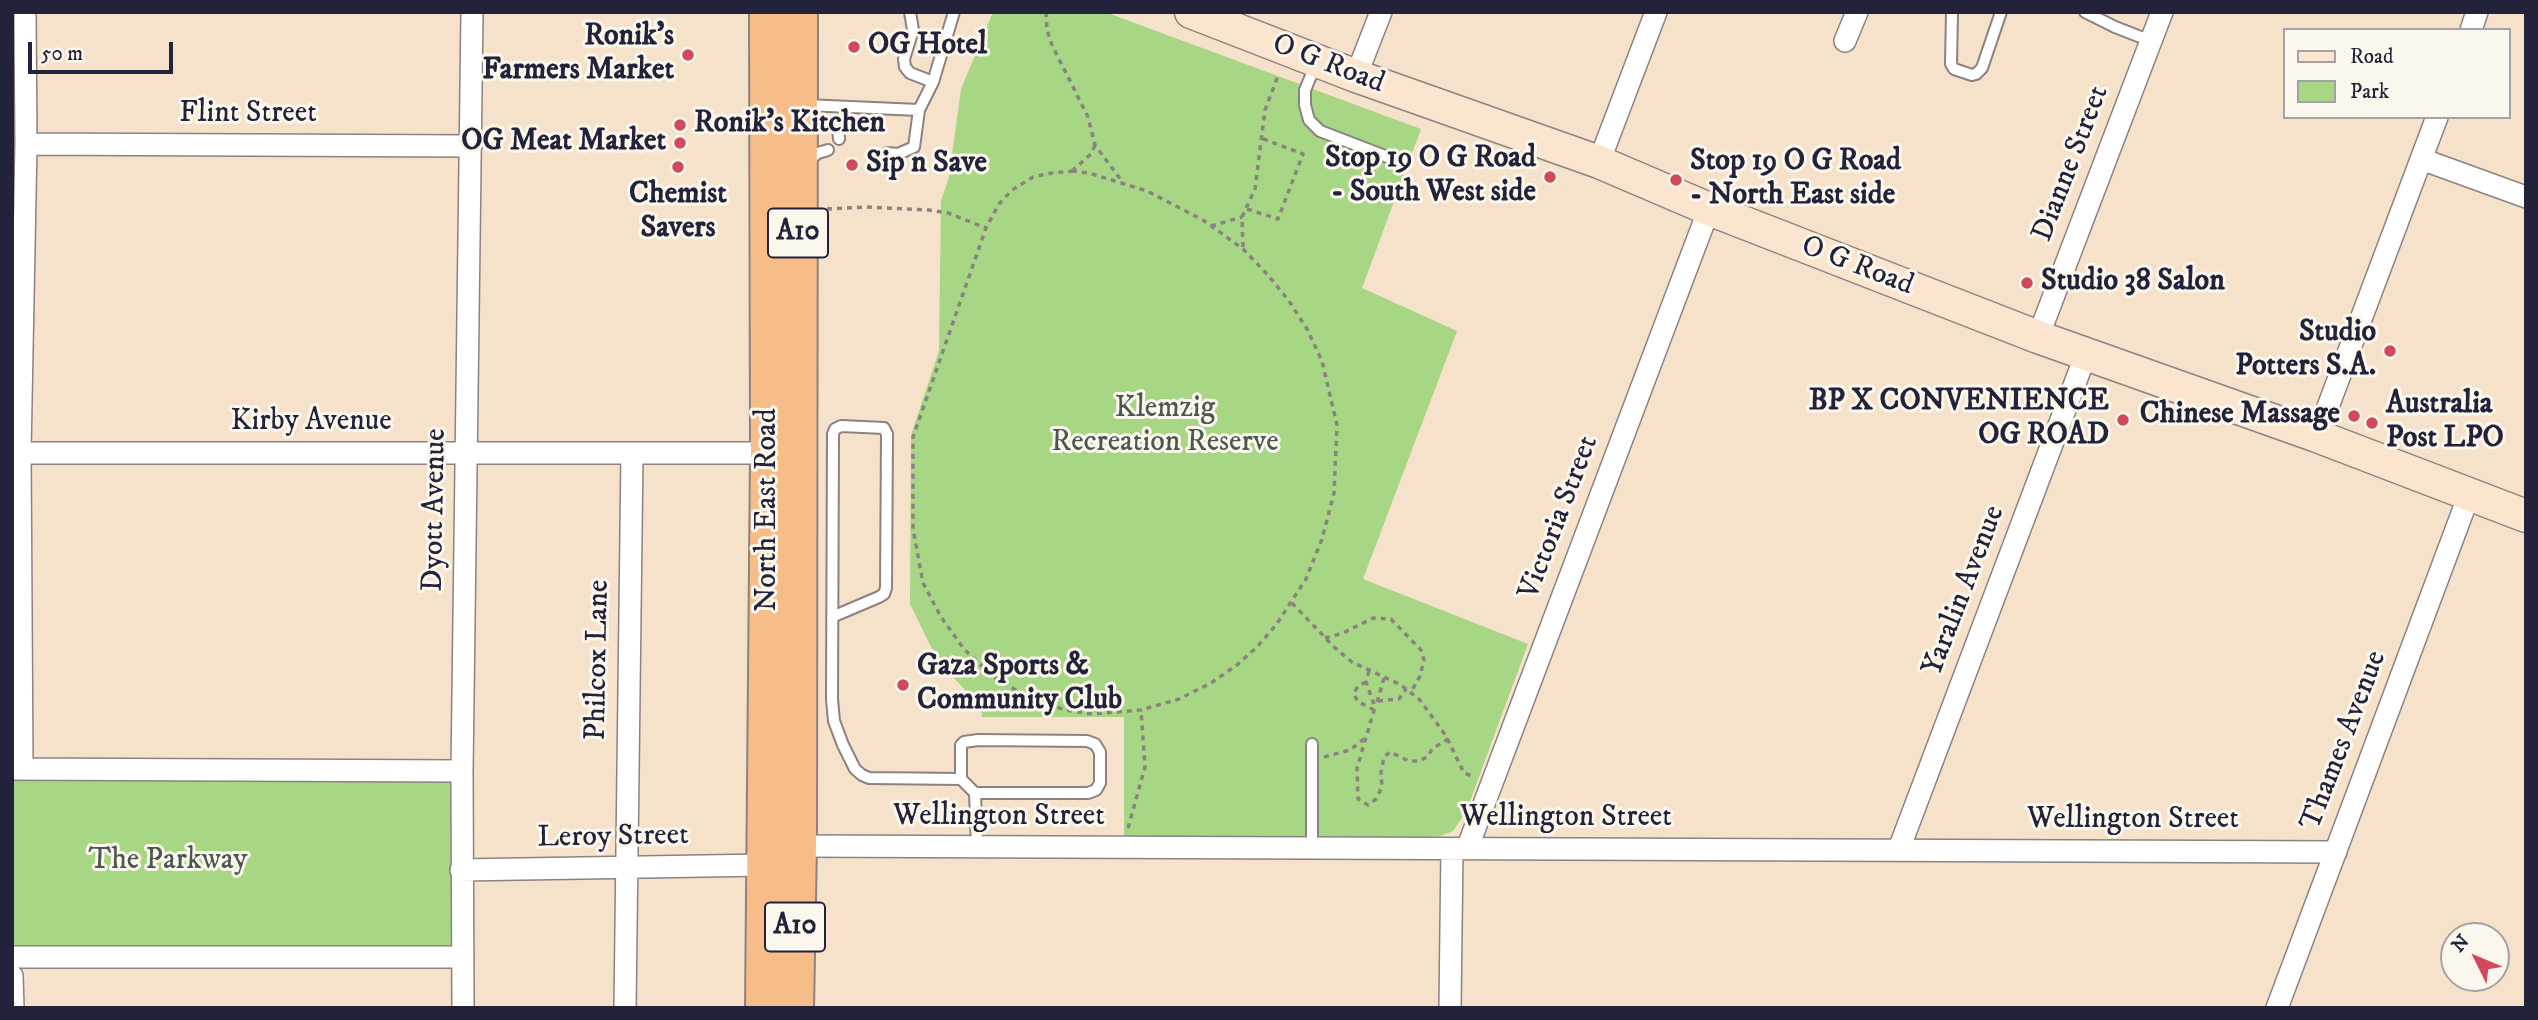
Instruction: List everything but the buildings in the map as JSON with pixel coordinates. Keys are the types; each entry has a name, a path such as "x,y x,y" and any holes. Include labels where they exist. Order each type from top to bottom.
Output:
{"highway":[{"name":"North East Road","path":"769,12 784,454 781,855 794,1008"},
{"name":"North East Road","path":"784,454 798,211 813,160 798,105 798,12"},
{"name":"North East Road","path":"765,1008 781,855"}],"main road":[{"name":"O G Road","path":"1191,12 1356,76 1599,162 1709,209 2038,337 2317,436 2526,516"}],"street":[{"path":"24,12 26,144 16,453 17,769 461,771"},
{"name":"Dyott Avenue","path":"463,1008 461,771 472,12"},
{"path":"1356,76 1381,12"},
{"path":"1599,162 1656,12"},
{"path":"1845,41 1857,12"},
{"name":"Dianne Street","path":"2038,337 2162,12"},
{"path":"2317,436 2436,119"},
{"name":"Flint Street","path":"26,144 471,146"},
{"path":"2421,159 2526,197"},
{"name":"Victoria Street","path":"1450,1008 1460,849 1491,783 1709,209"},
{"name":"Yaralin Avenue","path":"1899,849 2086,354"},
{"name":"Kirby Avenue","path":"16,453 784,454"},
{"name":"Philcox Lane","path":"625,1008 632,453"},
{"name":"Thames Avenue","path":"2277,1008 2469,495"},
{"name":"Wellington Street","path":"781,855 976,847 2336,852"},
{"name":"Leroy Street","path":"461,870 626,867 781,855"},
{"path":"12,957 463,957"},
{"path":"12,976 13,1008"}],"lane":[{"path":"911,12 913,30 904,59 905,67 910,74 933,82"},
{"path":"887,153 898,153 914,147 919,110 933,82 954,12"},
{"path":"1952,12 1951,64 1954,69 1972,75 1982,68 2001,12"},
{"path":"2084,12 2151,41"},
{"path":"1302,55 1305,105 1309,120 1320,131 1398,161"},
{"path":"798,105 919,110"},
{"path":"839,139 838,127 848,107"},
{"path":"832,617 884,594 886,588 887,433 884,428 841,426 835,429 833,434 832,617 834,722 855,769 862,775 869,778 961,779 975,793 976,847"},
{"path":"961,779 961,745 968,740 1087,741 1095,744 1100,752 1100,783 1096,790 1088,793 975,793"},
{"path":"1312,744 1312,849"}],"path":[{"path":"1046,12 1047,30 1052,46 1087,117 1095,145 1122,182"},
{"path":"1243,250 1242,217 1259,170 1265,110 1302,55"},
{"path":"1247,209 1278,219 1303,154 1261,138"},
{"path":"1072,171 1091,154 1095,145"},
{"path":"1072,171 1122,182 1172,202 1243,250 1289,301 1307,330 1322,361 1337,425 1337,461 1331,505 1314,559 1292,603 1257,647 1228,671 1179,699 1141,710 1092,714 1054,707 993,677 964,649 941,617 923,583 913,530 913,437 986,228 999,204 1012,190 1033,177 1072,171"},
{"path":"798,211 866,207 929,209 948,213 986,228"},
{"path":"1211,226 1242,217"},
{"path":"1292,603 1352,662 1420,699 1448,739 1464,773 1491,783"},
{"path":"1325,638 1343,633 1373,618 1391,619 1421,650 1424,660 1420,676 1410,692"},
{"path":"1369,671 1366,682 1374,709"},
{"path":"1384,678 1357,768 1358,799 1368,805 1376,799 1382,787 1384,757 1390,752 1409,761 1420,761 1448,739"},
{"path":"1366,682 1358,685 1354,693 1357,701 1374,709"},
{"path":"1378,701 1399,699 1406,689"},
{"path":"1128,848 1132,810 1144,767 1141,710"},
{"path":"1312,758 1350,750 1366,738"}],"green space":[{"name":"Klemzig Recreation Reserve","path":"993,12 1105,12 1421,129 1362,288 1457,331 1363,579 1528,644 1466,812 1453,831 1427,837 1124,837 1124,717 982,717 981,707 938,661 910,604 911,435 939,351 941,201 949,177 961,89"},
{"name":"The Parkway","path":"12,769 462,771 460,957 12,954"}],"place":[{"name":"OG Hotel","path":"854,47"},
{"name":"Ronik’s Farmers Market","path":"688,55"},
{"name":"Ronik's Kitchen","path":"680,125"},
{"name":"OG Meat Market","path":"680,143"},
{"name":"Sip n Save","path":"852,165"},
{"name":"Chemist Savers","path":"678,167"},
{"name":"Stop 19 O G Road - South West side","path":"1550,177"},
{"name":"Stop 19 O G Road - North East side","path":"1676,180"},
{"name":"Studio 38 Salon","path":"2027,283"},
{"name":"Studio Potters S.A.","path":"2390,351"},
{"name":"Chinese Massage","path":"2354,416"},
{"name":"BP X CONVENIENCE OG ROAD","path":"2123,420"},
{"name":"Australia Post LPO","path":"2372,423"},
{"name":"Gaza Sports & Community Club","path":"903,685"}]}
